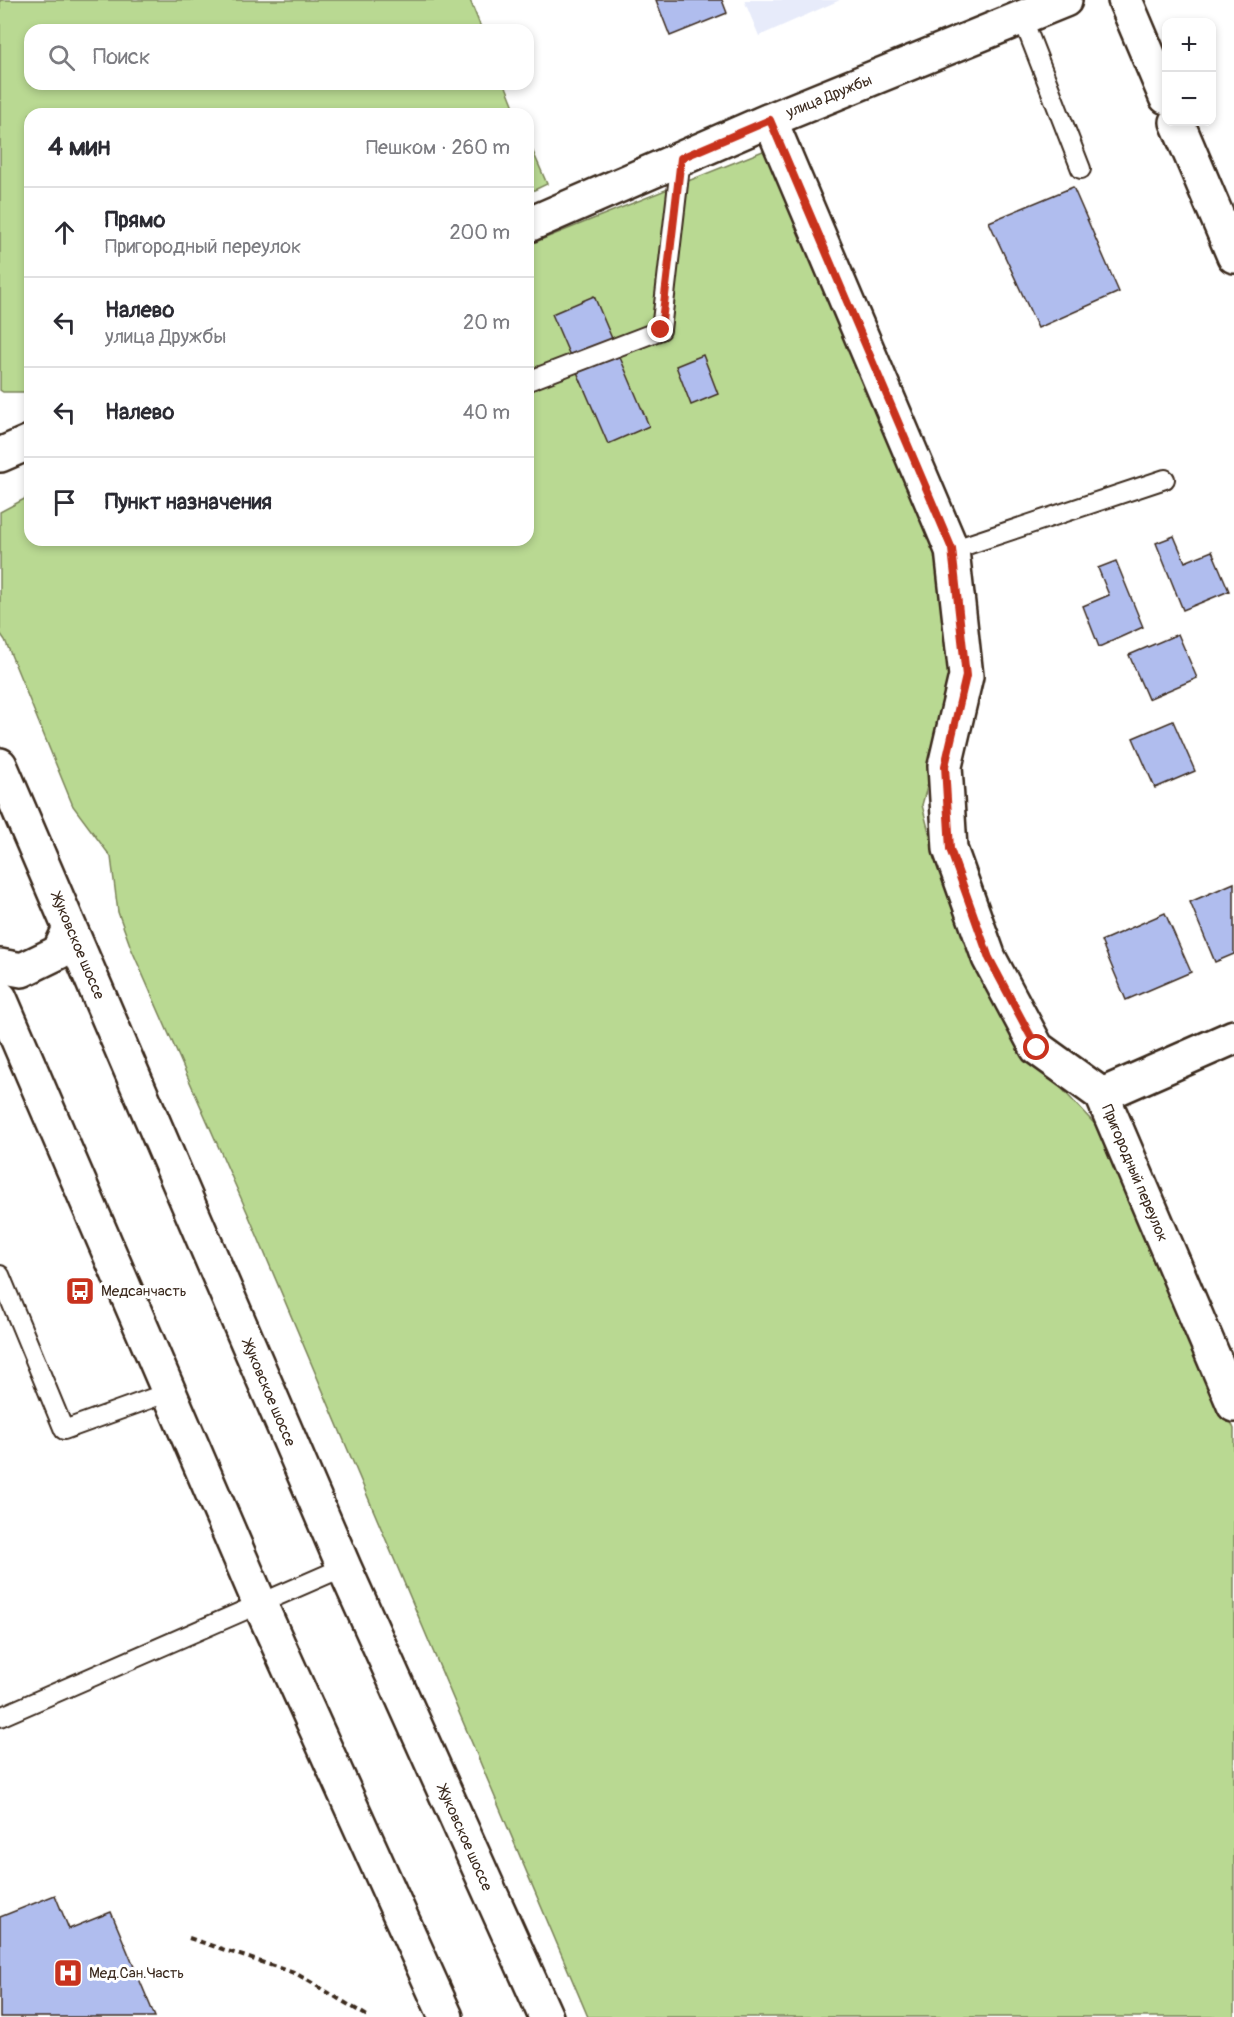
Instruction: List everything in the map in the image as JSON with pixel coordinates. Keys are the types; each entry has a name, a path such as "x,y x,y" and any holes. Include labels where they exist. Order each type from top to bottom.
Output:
{"main road":[{"name":"улица Дружбы","path":"534,222 770,120 1065,0"},
{"path":"1125,0 1162,85"},
{"name":"Пригородный переулок","path":"770,120 952,549 966,676 945,766 950,849 989,958 1037,1048 1102,1095 1234,1405"},
{"path":"1179,126 1234,256"},
{"path":"0,455 24,445"},
{"name":"Жуковское шоссе","path":"0,765 344,1567 546,2017"},
{"path":"0,966 21,970 59,952 70,928"},
{"path":"0,998 260,1604 446,2017"},
{"path":"1102,1095 1234,1037"}],"lane":[{"path":"1022,18 1081,170"},
{"path":"534,379 661,330 681,158"},
{"path":"952,549 1165,479"},
{"path":"0,1275 64,1430 169,1392"},
{"path":"0,1717 344,1567"}],"path":[{"path":"189,1938 297,1974 369,2017"}],"shaded area":[{"path":"744,0 840,0 759,36"}],"green space":[{"path":"0,0 470,0 480,24 24,24 24,90 507,90 515,108 24,108 24,392 0,390"},
{"path":"768,149 942,555 953,693 922,805 932,844 1009,1032 1117,1148 1234,1429 1234,2017 588,2017 248,1214 131,948 118,912 111,857 73,806 5,640 0,633 0,512 24,499 24,546 534,546 534,243"},
{"path":"534,154 547,184 534,190"}],"building":[{"path":"656,0 722,0 727,13 670,36"},
{"path":"1073,187 1119,292 1038,328 989,222"},
{"path":"594,296 649,426 608,444 552,314"},
{"path":"703,355 718,394 691,405 676,366"},
{"path":"1174,536 1185,562 1212,551 1229,591 1183,610 1156,543"},
{"path":"1116,561 1143,627 1099,647 1083,606 1109,595 1098,568"},
{"path":"1178,634 1197,678 1148,699 1129,655"},
{"path":"1173,721 1195,771 1155,788 1133,738"},
{"path":"1234,883 1234,954 1215,962 1190,902"},
{"path":"1165,913 1191,972 1126,1000 1101,941"},
{"name":"Мед.Сан.Часть","path":"55,1895 69,1929 111,1912 155,2017 0,2017 0,1917"}],"place":[{"name":"Медсанчасть","path":"80,1291"},
{"name":"Мед.Сан.Часть","path":"68,1973"}],"route":[{"path":"661,330 681,158 770,120 952,549 966,676 945,766 950,849 989,958 1037,1048"}]}
